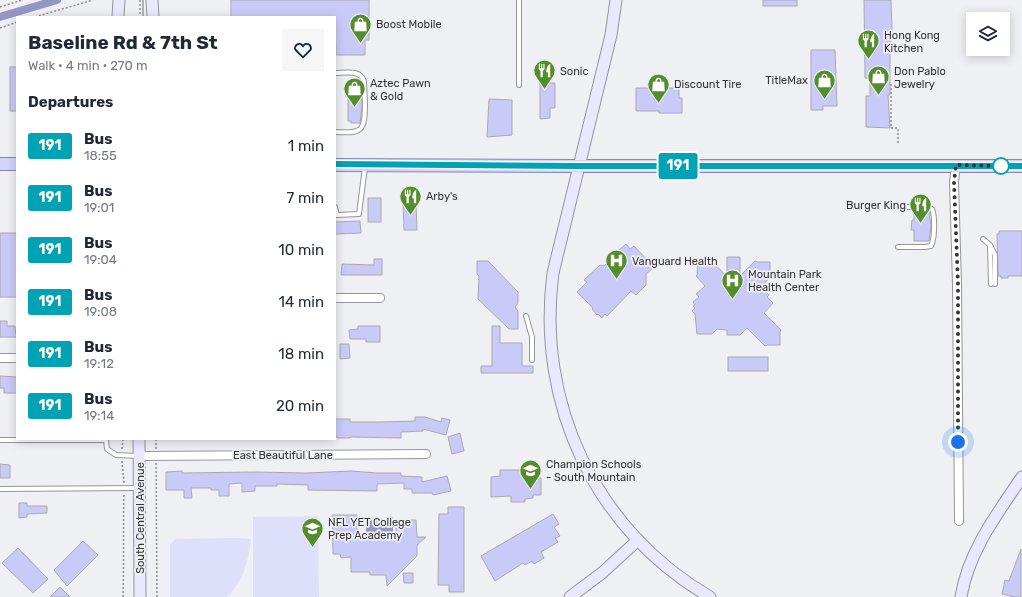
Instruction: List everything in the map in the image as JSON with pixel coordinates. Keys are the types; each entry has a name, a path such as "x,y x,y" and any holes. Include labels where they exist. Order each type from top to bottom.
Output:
{"main road":[{"path":"0,164 16,164"},
{"path":"336,164 579,166 1022,166"}],"street":[{"path":"118,16 119,0"},
{"path":"152,0 152,16"},
{"path":"616,0 611,35 556,261 551,288 550,329 553,363 566,421 580,456 609,506 638,540 666,568 710,597"},
{"path":"956,165 954,182 958,284 959,521"},
{"path":"336,298 380,298"},
{"path":"0,358 16,358"},
{"name":"South Central Avenue","path":"139,440 140,597"},
{"name":"East Beautiful Lane","path":"139,456 426,454"},
{"path":"961,597 968,570 978,547 1002,506 1022,477"},
{"path":"570,597 602,573 638,540"}],"lane":[{"path":"519,0 519,84"},
{"path":"336,73 356,73 363,78 365,117 363,125 360,129 352,132 336,132"},
{"path":"336,211 337,215 360,214 365,165"},
{"path":"898,247 931,246 934,238 934,214 932,209 927,207 899,207"},
{"path":"982,239 990,245 995,255 993,284"},
{"path":"526,316 532,337 532,360"},
{"path":"0,440 106,440 107,449 116,455 139,456"},
{"path":"0,489 140,488"}],"path":[{"path":"0,6 22,0"},
{"path":"39,16 93,0"},
{"path":"140,0 140,16"},
{"path":"0,28 16,22"},
{"path":"891,84 891,128 898,128 898,144"},
{"path":"123,440 123,597"},
{"path":"156,440 157,597"}],"shaded area":[{"path":"318,516 319,597 253,597 253,517"},
{"path":"175,539 251,539 250,547 247,562 241,577 233,591 227,597 170,597 170,545"}],"water":[{"path":"366,517 369,517 370,519 390,519 390,517 393,517 393,537 366,537"}],"building":[{"path":"231,0 369,0 369,40 365,40 365,55 336,55 336,16 231,16"},
{"path":"763,0 797,0 797,6 763,6"},
{"path":"864,0 891,0 892,30 890,49 890,95 888,95 890,128 866,127 866,96 870,96 870,78 865,78"},
{"path":"811,50 835,50 837,106 823,106 823,110 811,110"},
{"path":"10,67 16,67 16,111 10,111"},
{"name":"Aztec Pawn & Gold","path":"361,83 362,107 360,123 351,123 351,121 348,121 348,97 346,97 346,89 348,89 348,84"},
{"path":"540,83 555,83 555,108 550,108 550,118 540,119"},
{"name":"Discount Tire","path":"636,88 679,88 679,98 682,98 682,113 636,111"},
{"path":"489,99 512,100 512,135 487,137"},
{"path":"368,198 381,198 381,222 368,222"},
{"name":"Arby's","path":"403,202 416,202 417,230 404,230"},
{"name":"Burger King","path":"914,212 929,212 931,227 929,241 914,241 914,230 911,230 912,220 914,220"},
{"path":"360,221 361,233 336,234 336,222"},
{"path":"999,231 1022,231 1022,276 1008,276 1008,278 1001,278 1001,276 998,276 997,234 999,234"},
{"path":"0,233 16,233 16,297 0,297"},
{"name":"Vanguard Health","path":"626,244 630,249 634,246 654,267 646,274 646,285 636,295 631,291 607,316 605,314 602,318 598,314 597,315 592,309 593,308 577,292 587,282 584,280 600,265 604,266 608,262 608,258 610,258"},
{"name":"Mountain Park Health Center","path":"727,257 740,257 740,276 755,261 770,262 771,276 761,287 769,295 767,297 773,303 764,313 781,330 780,345 765,346 747,328 740,335 727,335 727,330 717,329 712,334 697,334 695,314 692,311 695,308 693,306 695,305 693,302 699,297 696,294 705,286 696,276 698,262 712,261 727,277"},
{"path":"374,259 382,259 382,275 341,275 342,264 374,265"},
{"path":"477,261 488,261 518,292 518,303 515,307 518,311 518,329 509,329 478,299 479,276 477,274"},
{"path":"0,321 7,321 7,326 15,326 16,337 0,337"},
{"path":"358,326 380,326 380,342 366,342 366,339 350,339 349,330 358,329"},
{"path":"492,326 500,326 500,343 522,343 522,366 533,366 533,373 481,373 481,366 492,366"},
{"path":"340,344 349,344 350,358 340,359"},
{"path":"728,357 768,357 768,371 728,371"},
{"path":"0,376 16,377 16,393 4,393 4,388 0,388"},
{"path":"415,417 425,417 441,422 442,418 450,420 446,435 423,429 423,431 401,432 401,438 336,437 336,419 350,419 350,422 415,421"},
{"path":"460,433 464,451 452,454 448,437"},
{"path":"0,464 10,465 10,478 0,478"},
{"path":"500,470 525,470 525,474 534,474 534,478 541,478 541,495 533,495 533,498 525,499 525,502 511,502 511,496 491,497 491,477 500,476"},
{"path":"182,471 182,473 307,473 351,471 401,473 401,476 422,477 422,482 447,476 451,491 433,495 432,493 412,493 412,489 404,489 404,483 377,484 377,491 308,490 308,485 277,484 277,486 255,486 255,491 242,492 242,483 229,484 229,496 219,496 219,490 211,490 211,488 191,488 192,498 184,498 184,490 166,490 166,472"},
{"path":"19,503 27,503 27,506 47,506 47,513 27,514 27,517 19,518"},
{"path":"448,507 464,507 464,592 449,592 449,585 438,585 439,514 448,514"},
{"path":"553,514 559,524 554,527 560,536 555,538 558,542 541,552 544,558 534,564 532,561 525,565 523,563 495,581 481,556"},
{"path":"332,515 357,515 357,537 396,537 396,520 416,520 417,537 426,537 417,545 417,556 387,586 386,575 370,575 370,572 351,572 351,557 341,558 340,554 333,554"},
{"path":"83,541 98,555 67,586 54,570"},
{"path":"18,548 48,579 33,593 2,563"},
{"path":"1021,549 1021,597 1002,594 1005,580 1009,581"},
{"path":"403,573 413,573 413,583 404,583"},
{"path":"60,587 70,597 50,597"}],"waterway":[{"path":"0,17 57,0"}],"tram line":[{"path":"143,0 143,16"}],"bus line":[{"name":"191","path":"336,164 579,166 1022,166"}],"place":[{"name":"Boost Mobile","path":"361,44"},
{"name":"Hong Kong Kitchen","path":"868,60"},
{"name":"Sonic","path":"545,90"},
{"name":"Don Pablo Jewelry","path":"879,96"},
{"name":"TitleMax","path":"824,100"},
{"name":"Discount Tire","path":"659,104"},
{"name":"Aztec Pawn & Gold","path":"355,108"},
{"name":"Arby's","path":"410,216"},
{"name":"Burger King","path":"921,224"},
{"name":"Vanguard Health","path":"616,280"},
{"name":"Mountain Park Health Center","path":"733,300"},
{"name":"Champion Schools - South Mountain","path":"530,490"},
{"name":"NFL YET College Prep Academy","path":"312,548"}],"route":[{"path":"958,442 958,284 954,182 956,165 1001,166"}]}
